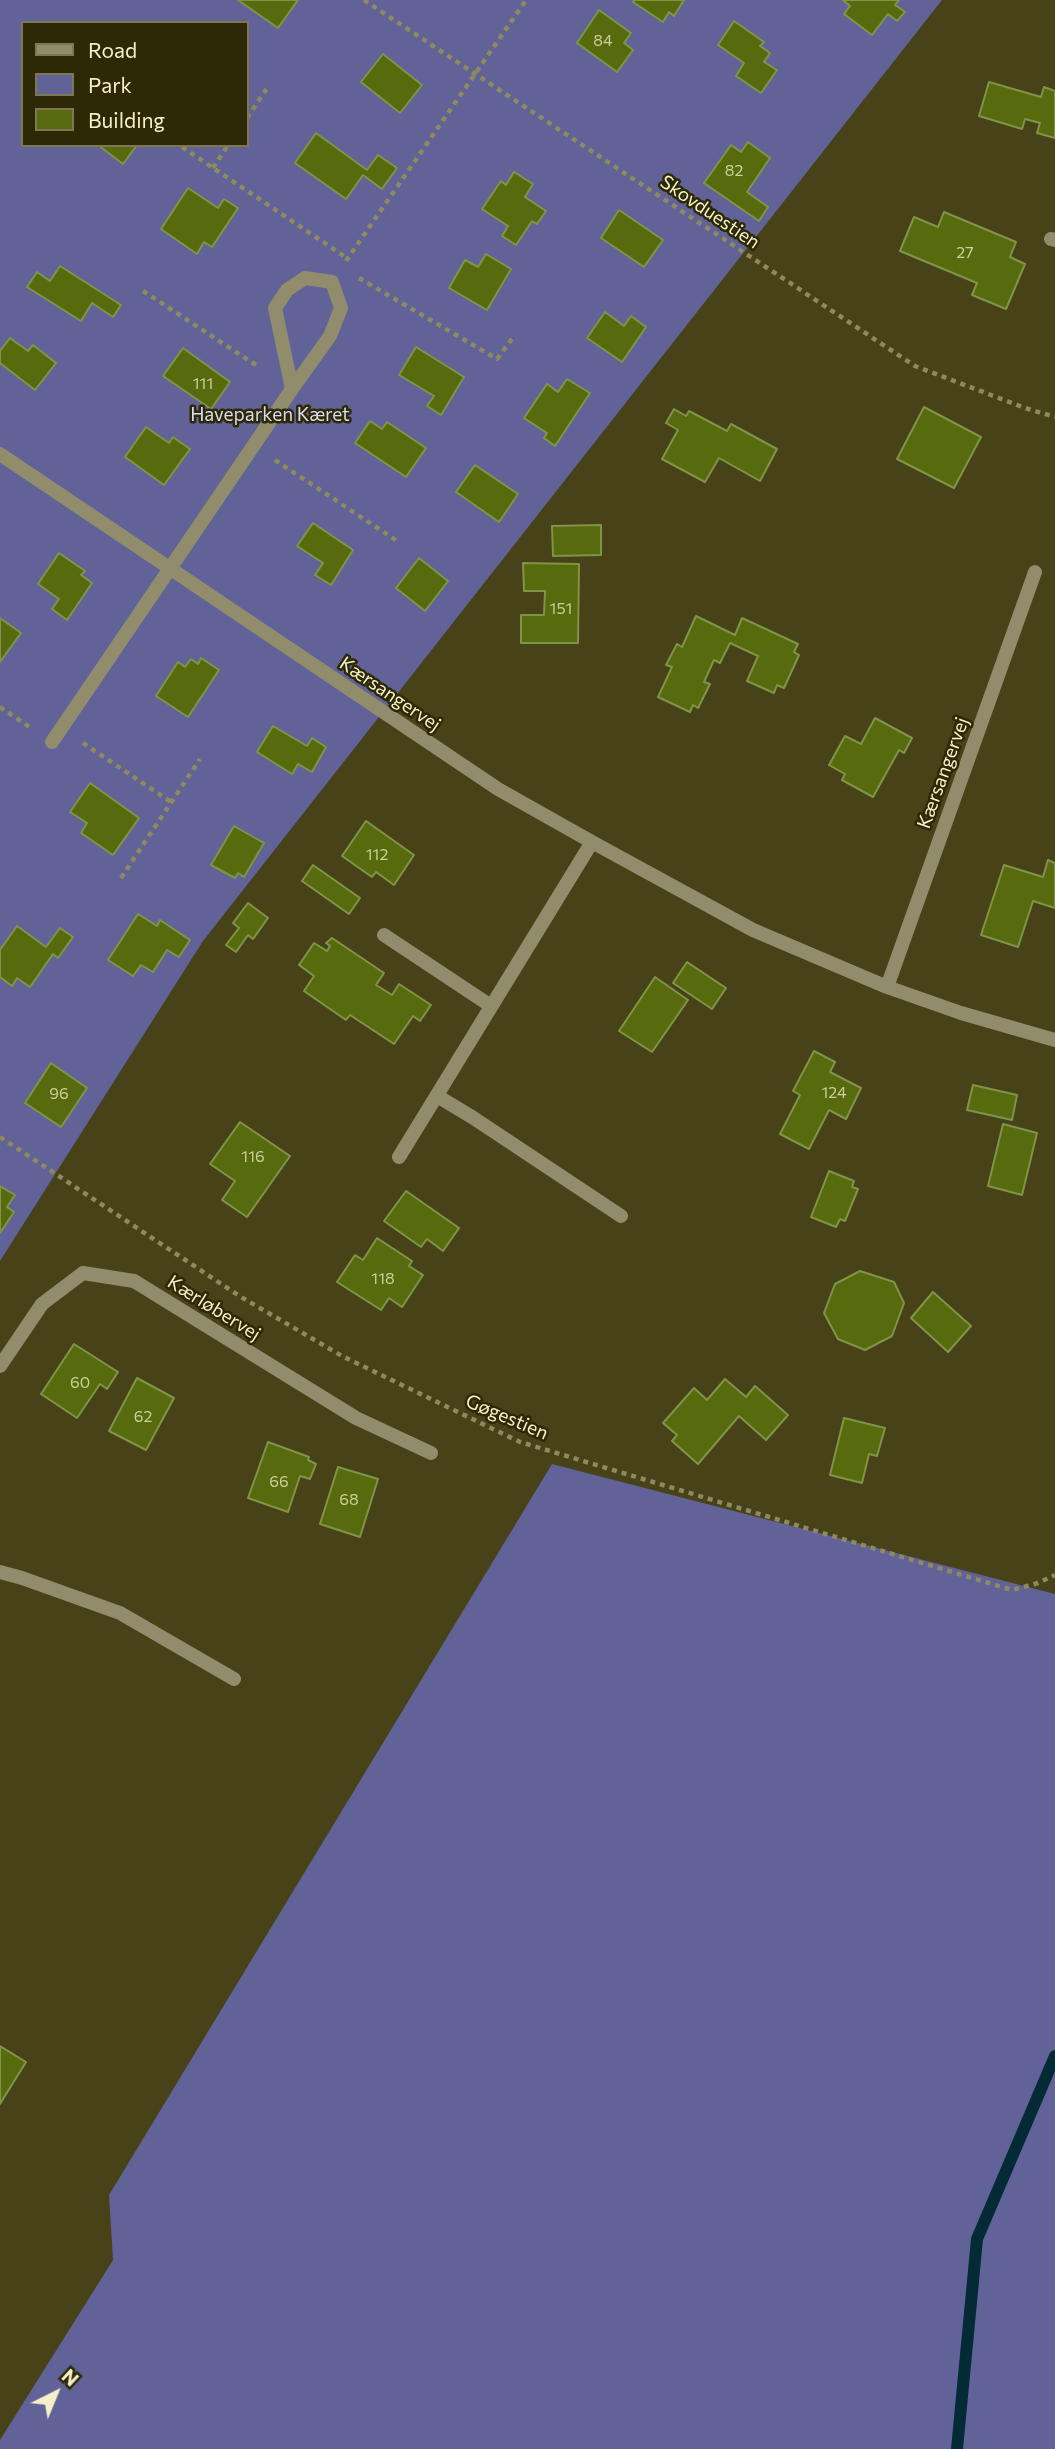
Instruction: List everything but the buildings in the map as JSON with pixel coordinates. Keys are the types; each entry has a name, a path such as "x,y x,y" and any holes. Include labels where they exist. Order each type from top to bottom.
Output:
{"street":[{"path":"52,742 330,336 341,307 332,282 305,278 287,290 275,308 292,389"},
{"name":"Kærsangervej","path":"0,454 498,789 592,842 752,930 887,987 961,1013 1055,1040"},
{"name":"Kærsangervej","path":"887,987 1035,572"},
{"path":"398,1157 592,842"},
{"path":"384,935 491,1006"},
{"path":"437,1096 472,1116 621,1216"},
{"name":"Kærløbervej","path":"0,1366 42,1304 83,1273 134,1281 356,1418 431,1453"},
{"path":"0,1572 120,1613 234,1679"}],"path":[{"name":"Skovduestien","path":"365,0 915,366 1055,417"},
{"path":"332,282 526,0"},
{"path":"248,116 269,85"},
{"path":"183,147 348,259"},
{"path":"213,168 227,147"},
{"path":"342,268 497,359 514,336"},
{"path":"144,290 292,389"},
{"path":"254,447 397,541"},
{"path":"0,708 52,742"},
{"path":"62,729 171,802"},
{"path":"121,878 200,759"},
{"name":"Gøgestien","path":"0,1138 241,1297 342,1356 520,1442 1012,1590 1055,1575"}],"green space":[{"name":"Haveparken Kæret","path":"0,0 942,0 203,941 0,1261"},
{"path":"552,1464 1055,1594 1055,2449 0,2449 0,2440 113,2260 109,2195"}],"waterway":[{"path":"957,2449 977,2239 1055,2056"}]}
